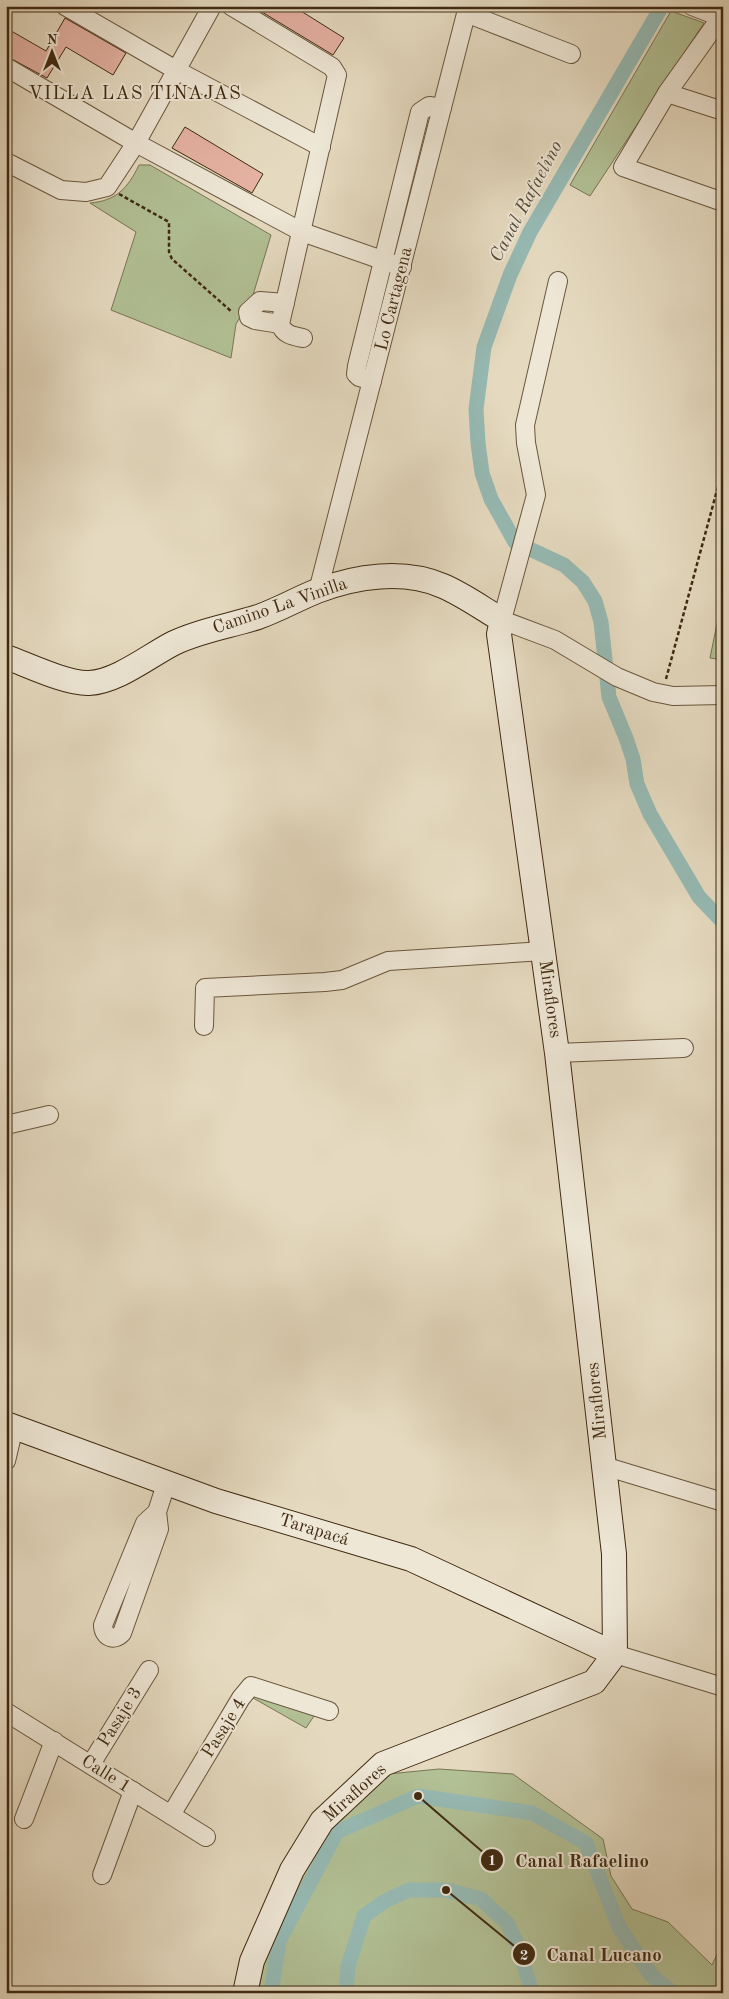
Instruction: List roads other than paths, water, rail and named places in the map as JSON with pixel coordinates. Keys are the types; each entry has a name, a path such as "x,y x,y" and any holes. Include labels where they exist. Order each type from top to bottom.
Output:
{"street":[{"path":"65,6 176,70 322,146"},
{"path":"6,162 61,190 86,192 107,187 136,143 212,6"},
{"path":"230,6 332,66 338,79 280,324 287,334 304,338"},
{"path":"692,6 722,15 667,93 623,166 723,202"},
{"path":"467,9 571,54"},
{"name":"Lo Cartagena","path":"318,591 467,9"},
{"path":"6,67 136,143 302,232 402,267"},
{"path":"667,93 723,111"},
{"path":"372,381 358,378 356,374 420,112 429,106 442,108"},
{"path":"502,620 536,494 526,444 525,425 558,281"},
{"path":"280,324 252,319 248,312 257,302 285,303"},
{"name":"Camino La Vinilla","path":"6,657 72,681 88,684 96,683 122,672 186,638 257,617 342,583 367,578 414,578 443,586 502,620 555,640 635,686 673,696 723,695"},
{"name":"Miraflores","path":"245,1993 252,1961 292,1870 322,1821 383,1764 594,1682 615,1654 614,1554 558,1053 499,634 502,620"},
{"path":"204,1026 205,988 326,982 342,980 388,961 544,951"},
{"path":"558,1053 684,1048"},
{"path":"6,1125 49,1115"},
{"path":"6,1461 10,1426"},
{"name":"Tarapacá","path":"10,1426 216,1501 411,1559 615,1654"},
{"path":"604,1466 723,1502"},
{"path":"157,1512 145,1523 102,1625 105,1635 112,1638 118,1637 122,1633 132,1605 158,1529 157,1512 166,1484"},
{"path":"615,1654 723,1687"},
{"name":"Pasaje 3","path":"92,1764 149,1670"},
{"name":"Pasaje 4","path":"171,1815 241,1698 251,1686 329,1710"},
{"name":"Calle 1","path":"6,1712 206,1836"},
{"path":"24,1819 54,1741"},
{"path":"102,1875 133,1791"}],"waterway":[{"name":"Canal Rafaelino","path":"662,6 530,232 510,275 484,347 476,409 478,443 482,473 491,499 515,542 564,565 583,582 595,601 601,622 609,697 633,759 637,784 650,814 699,897 723,922"},
{"name":"Canal Rafaelino","path":"271,1993 279,1941 337,1832 418,1796 532,1813 586,1843 619,1927 651,1975 673,1993"},
{"path":"346,1993 348,1966 364,1916 385,1901 409,1890 446,1890 481,1899 507,1923 518,1945 532,1993"}],"place":[{"name":"Canal Rafaelino","path":"418,1796"},
{"name":"Canal Lucano","path":"446,1890"}],"district":[{"name":"VILLA LAS TINAJAS","path":"135,94"}]}
